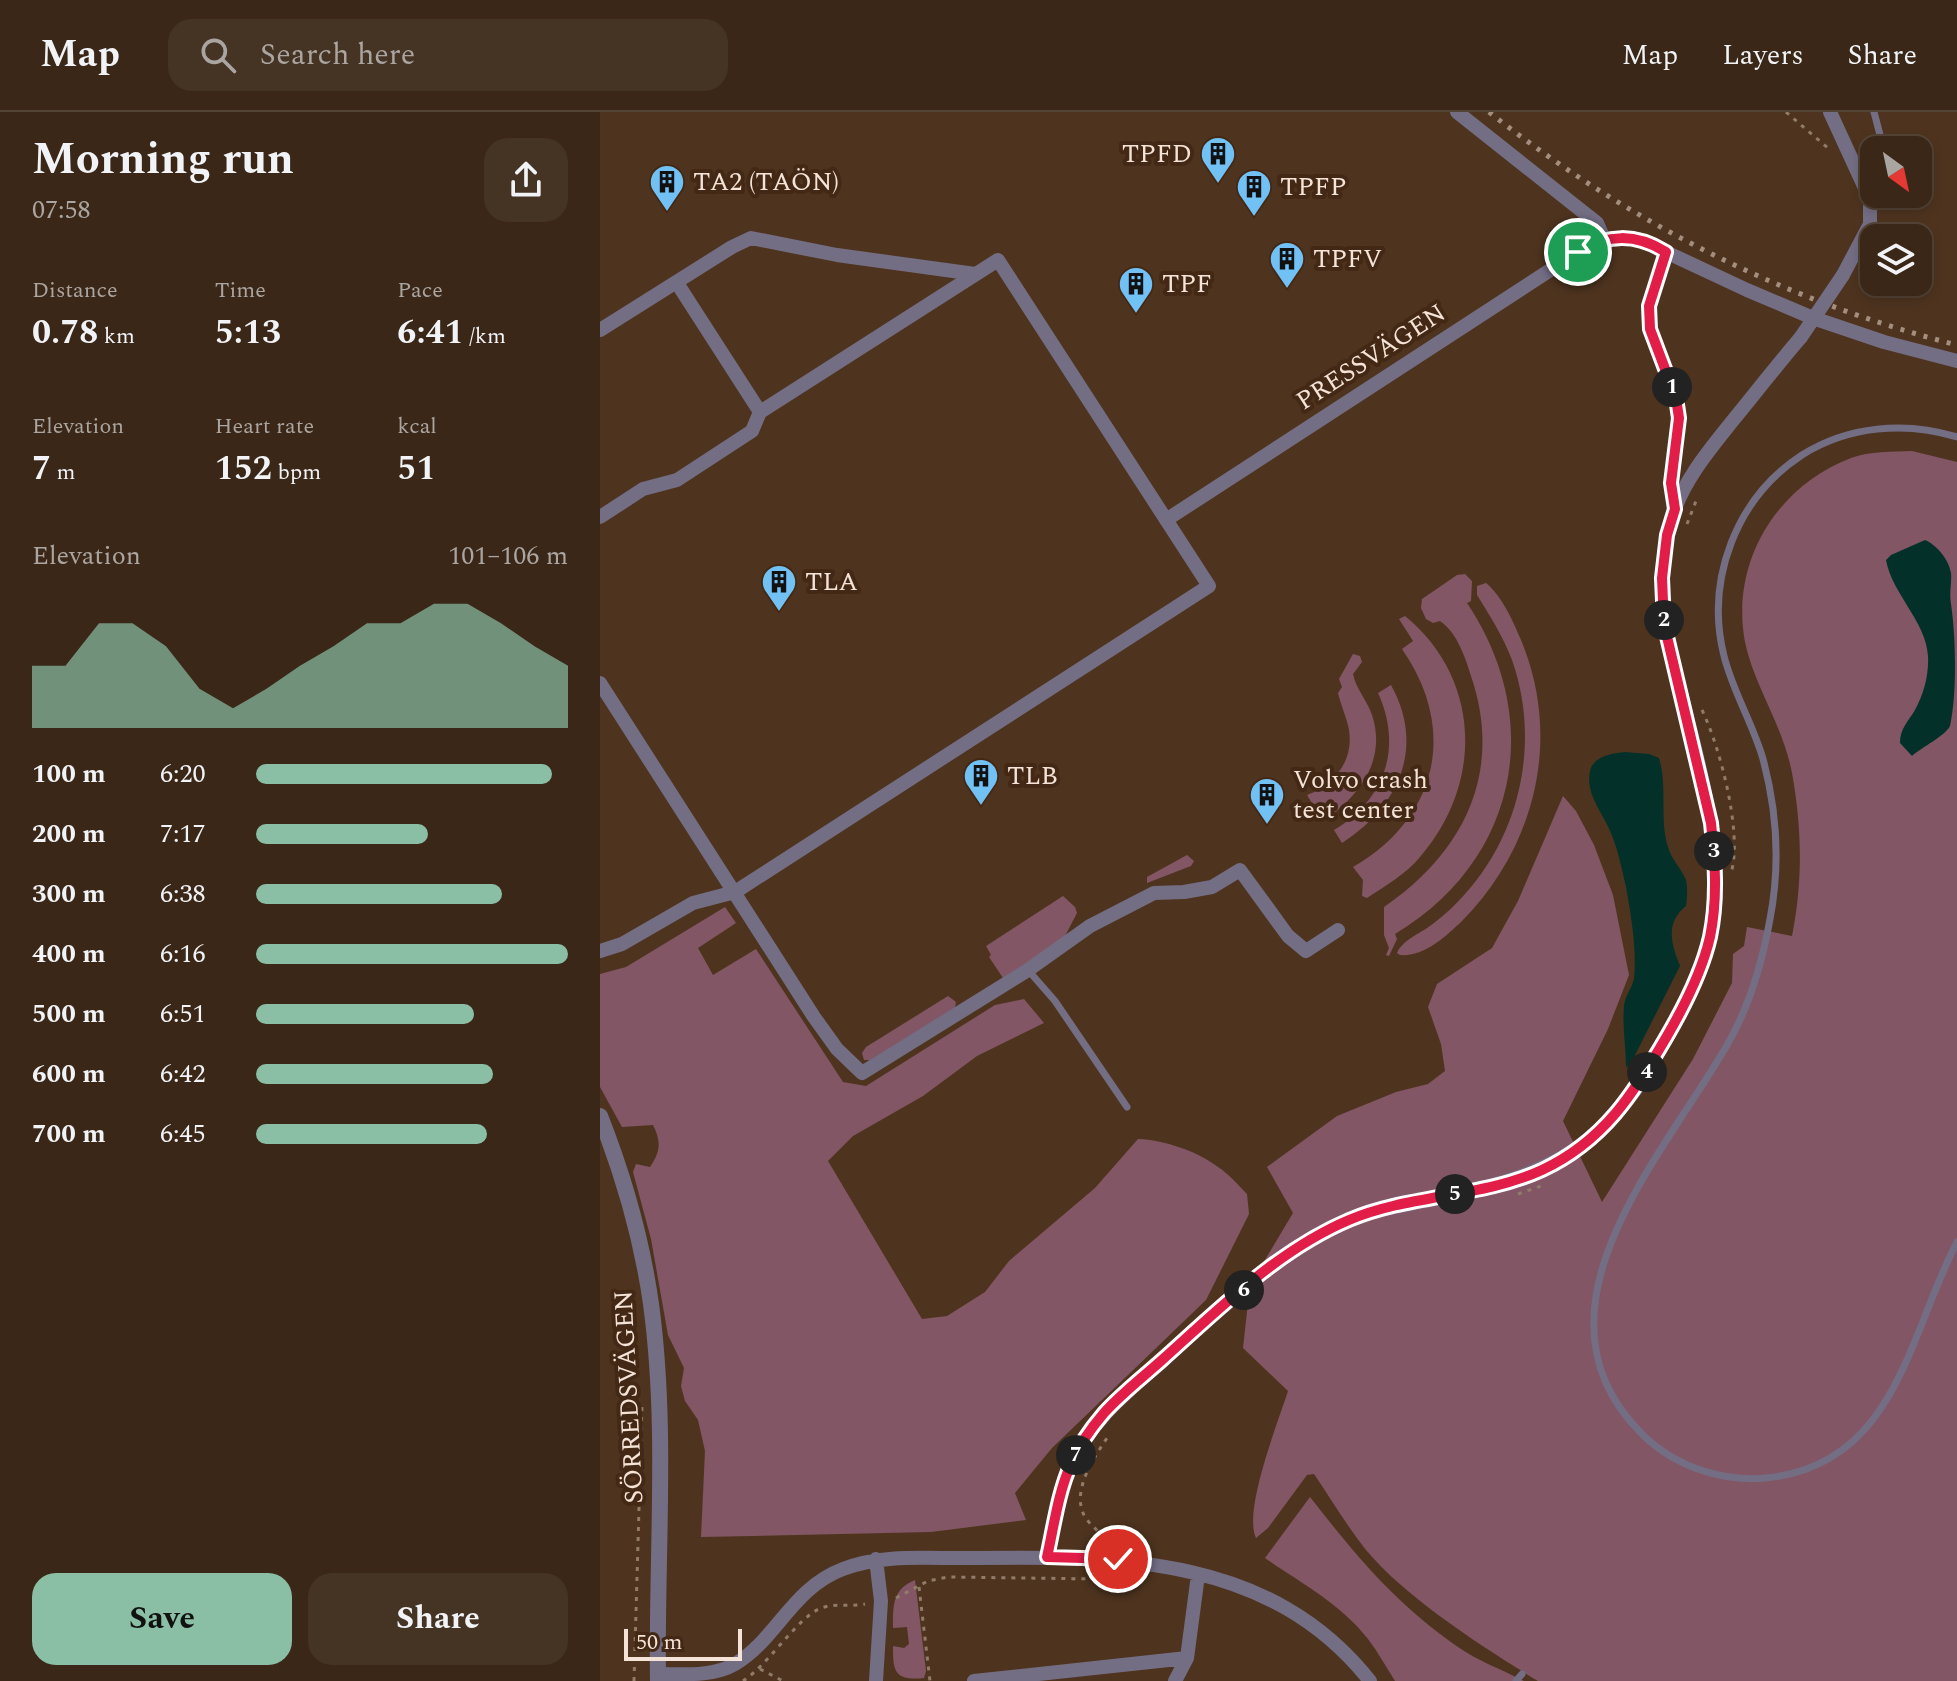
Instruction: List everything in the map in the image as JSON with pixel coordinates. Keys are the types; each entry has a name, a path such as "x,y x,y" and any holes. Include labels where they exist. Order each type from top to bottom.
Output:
{"street":[{"path":"1457,112 1597,223 1604,239"},
{"path":"1830,112 1860,172"},
{"path":"1047,1557 1071,1462 1103,1413 1275,1264 1309,1240 1351,1219 1383,1209 1506,1183 1541,1170 1586,1143 1637,1089 1697,979 1710,937 1715,895 1711,823 1664,624 1663,565 1667,535 1675,509 1703,458 1801,337 1843,275 1870,224 1871,208"},
{"path":"600,330 751,238 837,255 975,274"},
{"name":"PRESSVÄGEN","path":"1166,520 1578,252 1604,239 1638,239 1666,252"},
{"path":"1666,252 1813,318 1957,361"},
{"path":"600,517 643,489 677,480 752,431 760,412 998,260 1209,586 735,892 693,903 622,944 600,951"},
{"path":"677,283 760,412"},
{"path":"600,683 829,1038 862,1073 1028,970 1090,926 1154,893 1212,887 1240,870 1288,936 1306,951 1338,930"},
{"name":"SÖRREDSVÄGEN","path":"600,1116 635,1226 654,1332 661,1541 658,1678"},
{"path":"658,1678 715,1671 734,1665 751,1652 815,1584 842,1569 876,1559 1047,1557 1164,1565 1249,1590 1293,1611 1338,1645 1370,1681"},
{"path":"876,1559 881,1601 876,1681"},
{"path":"1175,1681 1187,1658 1198,1575"},
{"path":"974,1681 1187,1658"}],"lane":[{"path":"1874,112 1880,136"},
{"path":"1666,252 1651,296 1650,329 1676,398 1679,418 1671,483 1675,509"},
{"path":"1957,437 1914,428 1881,429 1844,436 1816,447 1786,467 1761,492 1737,528 1727,551 1719,589 1720,634 1724,658 1751,721 1767,775 1775,842 1775,894 1761,961 1736,1027 1652,1161 1606,1255 1597,1283 1594,1310 1595,1345 1603,1374 1619,1407 1636,1429 1657,1447 1687,1465 1709,1473 1743,1479 1769,1478 1812,1467 1851,1443 1883,1408 1957,1242"},
{"path":"1028,970 1055,1001 1127,1107"},
{"path":"1516,1681 1522,1674"}],"path":[{"path":"1786,112 1835,156"},
{"path":"1685,531 1700,492"},
{"path":"1699,705 1713,735 1733,822 1736,846 1730,876"},
{"path":"1508,1197 1545,1184"},
{"path":"634,1681 642,1401"},
{"path":"1107,1559 1108,1544 1083,1513 1080,1496 1086,1474 1112,1430"},
{"path":"743,1681 760,1669 803,1620 818,1609 900,1597 928,1581 948,1577 1099,1579"},
{"path":"919,1587 930,1681"},
{"path":"760,1669 783,1681"}],"shaded area":[{"path":"1912,451 1957,462 1957,1681 1538,1681 1470,1638 1402,1586 1366,1550 1314,1474 1307,1475 1268,1528 1256,1538 1253,1525 1258,1488 1288,1391 1243,1348 1250,1285 1293,1213 1267,1167 1337,1116 1396,1092 1428,1084 1445,1071 1441,1044 1428,1007 1437,984 1492,948 1518,901 1563,796 1576,811 1594,845 1613,895 1629,975 1608,1029 1563,1121 1602,1202 1693,1059 1732,983 1733,954 1744,946 1747,927 1792,936 1799,875 1798,814 1788,755 1745,642 1742,612 1752,556 1781,507 1801,487 1825,471 1858,456"},
{"path":"1465,574 1472,581 1471,601 1467,603 1492,648 1506,694 1511,740 1506,785 1492,828 1469,868 1436,904 1395,934 1397,939 1389,956 1386,955 1389,948 1384,935 1384,907 1412,886 1455,836 1479,779 1482,747 1480,714 1467,664 1452,632 1440,621 1433,623 1426,619 1421,608 1422,599 1457,575"},
{"path":"1486,583 1511,617 1533,677 1539,715 1540,752 1535,789 1524,825 1508,859 1487,891 1462,921 1441,939 1417,953 1400,955 1397,953 1404,944 1447,913 1485,869 1512,813 1520,783 1524,721 1520,690 1508,651 1477,595 1477,586"},
{"path":"1405,616 1430,641 1448,669 1460,700 1465,732 1463,765 1455,797 1441,828 1414,863 1367,898 1362,896 1363,880 1353,867 1382,847 1404,824 1421,798 1430,770 1434,740 1430,710 1419,679 1402,649 1413,641 1399,619"},
{"path":"1353,654 1360,656 1362,662 1353,674 1372,715 1376,747 1367,776 1358,789 1323,821 1307,795 1326,785 1345,762 1350,741 1338,693 1342,687 1339,679"},
{"path":"1391,685 1406,731 1406,753 1401,774 1378,812 1342,843 1334,830 1366,804 1384,770 1389,752 1389,733 1378,693"},
{"path":"1187,855 1194,861 1191,866 1147,883 1147,877"},
{"path":"1063,896 1077,913 1063,940 1003,978 989,957 991,955 986,946"},
{"path":"725,907 736,923 698,948 713,975 756,949 843,1082 866,1086 995,1005 1024,999 1044,1023 977,1056 923,1096 853,1136 828,1161 922,1319 947,1316 985,1292 1009,1261 1095,1188 1138,1139 1169,1144 1210,1161 1247,1194 1249,1214 1206,1300 1052,1448 1015,1493 1026,1520 931,1532 701,1537 705,1451 698,1420 685,1401 681,1386 684,1368 668,1335 651,1239 633,1172 636,1164 650,1167 658,1151 658,1141 653,1125 622,1127 600,1087 600,974 626,967"},
{"path":"948,996 956,1002 955,1008 870,1060 864,1060 862,1053 866,1047"},
{"path":"1310,1497 1361,1559 1415,1613 1466,1652 1524,1681 1395,1681 1368,1639 1346,1615 1265,1558"},
{"path":"915,1580 926,1671 924,1678 914,1679 901,1676 895,1668 893,1646 904,1648 909,1644 907,1627 893,1628 893,1620 898,1594"}],"water":[{"path":"1925,540 1942,554 1951,573 1955,682 1950,726 1912,756 1900,743 1900,738 1923,691 1928,656 1921,631 1889,572 1886,560"},
{"path":"1625,752 1659,758 1665,836 1669,851 1686,880 1687,890 1686,906 1672,926 1674,949 1680,966 1630,1065 1626,1067 1624,1006 1635,967 1632,920 1618,853 1592,795 1589,779 1592,766 1599,759"}],"railway":[{"path":"1489,112 1596,189 1710,253 1830,306 1957,345"}],"place":[{"name":"TPFD","path":"1218,185"},
{"name":"TA2 (TAÖN)","path":"667,213"},
{"name":"TPFP","path":"1254,218"},
{"name":"TPFV","path":"1287,290"},
{"name":"TPF","path":"1136,315"},
{"name":"TLA","path":"779,613"},
{"name":"TLB","path":"981,807"},
{"name":"Volvo crash test center","path":"1267,826"}],"route":[{"path":"1118,1559 1047,1557 1071,1462 1103,1413 1194,1332 1275,1264 1309,1240 1351,1219 1383,1209 1506,1183 1541,1170 1586,1143 1637,1089 1697,979 1710,937 1715,895 1715,852 1711,823 1664,624 1662,578 1667,535 1675,509 1671,483 1679,418 1676,398 1650,329 1649,306 1666,252 1638,239 1612,237 1578,252"}]}
